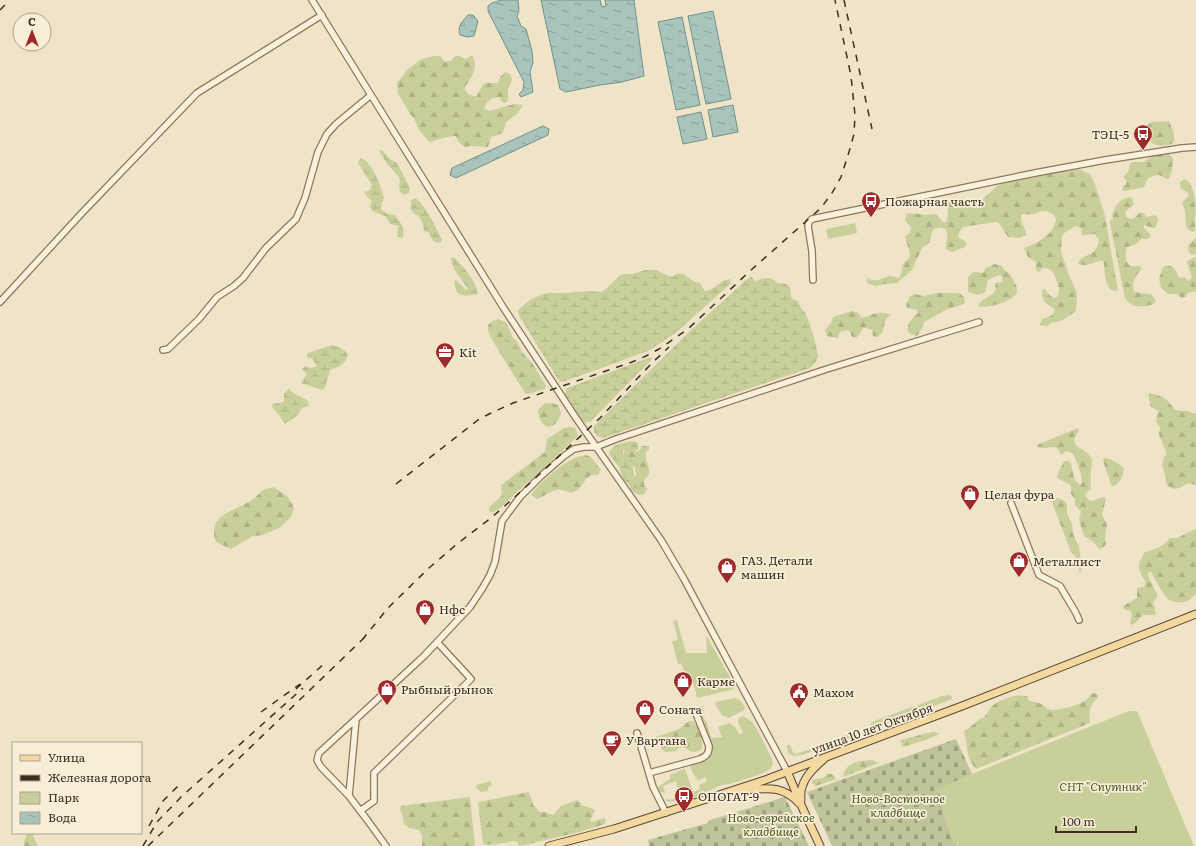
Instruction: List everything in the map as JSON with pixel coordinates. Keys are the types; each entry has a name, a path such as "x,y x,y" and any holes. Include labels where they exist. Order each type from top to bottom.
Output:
{"main road":[{"name":"улица 10 лет Октября","path":"549,846 614,829 733,791 962,706 1196,614"},
{"path":"802,806 801,796 804,780 813,768 833,754"},
{"path":"787,771 820,846"},
{"path":"733,791 765,788 778,789 789,793 802,806"}],"street":[{"path":"312,0 503,306 596,447 661,540 684,579 787,771"},
{"path":"0,302 81,214 197,93 322,15"},
{"path":"163,350 168,349 194,324 217,297 243,278 266,248 296,219 305,198 318,152 327,134 336,124 370,95"},
{"path":"813,280 812,251 808,226 812,219 1105,160 1196,147"},
{"path":"386,846 349,796 321,767 318,760 319,753 424,656 470,607 490,575 495,562 502,521 520,497 541,476 574,449 596,447 827,369 978,322"},
{"path":"1011,503 1039,575 1060,586 1079,620"},
{"path":"360,811 374,801 374,773 471,679 437,642"},
{"path":"649,773 706,756 709,751 709,746 695,711"},
{"path":"349,796 356,719"},
{"path":"637,733 653,787 666,813"}],"green space":[{"path":"472,55 475,68 472,76 464,88 468,94 476,97 484,83 498,83 500,77 505,72 510,74 512,79 508,89 508,101 505,103 502,102 499,97 494,98 488,101 484,108 489,111 514,104 523,105 517,114 506,122 503,133 491,137 488,147 465,147 458,142 456,136 445,137 429,142 419,130 414,118 410,114 398,93 397,83 407,70 420,60 440,56 445,62 451,61 454,57 459,56 466,59"},
{"path":"1169,121 1174,133 1174,142 1166,146 1153,144 1151,142 1147,125 1152,122"},
{"path":"382,150 390,159 397,163 410,189 409,193 404,195 400,192 399,177 387,164 379,151"},
{"path":"1169,154 1173,158 1172,170 1169,179 1156,175 1148,178 1144,187 1126,191 1122,190 1123,186 1126,185 1127,182 1123,176 1128,172 1132,162 1144,162 1151,156"},
{"path":"360,158 365,160 373,169 384,198 381,209 387,214 395,215 402,226 403,238 398,237 397,231 399,226 390,224 385,216 372,211 370,206 372,201 364,192 370,190 372,185 358,163"},
{"path":"1079,169 1090,174 1095,184 1105,216 1118,291 1111,290 1108,285 1103,261 1088,265 1078,264 1082,258 1095,250 1099,240 1095,234 1082,235 1081,228 1075,226 1063,234 1061,252 1077,293 1076,311 1061,321 1051,323 1047,326 1040,325 1042,319 1051,316 1054,312 1054,309 1046,303 1042,296 1043,289 1045,289 1049,295 1054,298 1057,297 1059,291 1057,280 1052,271 1043,268 1038,273 1036,269 1036,262 1028,257 1024,248 1041,240 1053,229 1056,221 1055,217 1049,212 1043,211 1036,214 1022,214 1021,220 1026,235 1020,238 1008,237 999,223 996,222 963,227 959,238 967,244 965,247 952,252 946,249 947,231 942,228 936,228 932,231 930,242 922,248 912,270 897,283 876,286 867,282 867,278 879,280 889,276 899,278 904,263 910,256 905,236 910,233 911,227 905,220 906,214 935,214 943,222 946,222 948,214 948,199 954,199 959,203 965,203 973,206 1003,183"},
{"path":"1185,179 1189,182 1194,196 1195,231 1192,232 1186,225 1185,211 1182,202 1189,196 1188,193 1180,188 1180,182"},
{"path":"1129,197 1132,198 1134,204 1126,211 1125,215 1127,217 1132,219 1139,213 1142,213 1146,217 1156,215 1158,220 1156,227 1153,228 1144,225 1144,228 1150,234 1150,237 1147,239 1141,239 1136,244 1127,247 1126,251 1126,259 1129,265 1140,266 1142,268 1134,281 1134,291 1151,294 1156,301 1154,304 1146,306 1134,306 1125,298 1110,223 1110,220 1113,219 1112,215 1118,203"},
{"path":"416,198 424,207 434,223 442,240 440,243 434,242 428,232 424,231 423,224 420,219 411,210 411,200"},
{"path":"855,223 857,233 828,239 826,229"},
{"path":"1196,237 1196,254 1191,255 1188,250 1189,244"},
{"path":"454,257 472,279 478,294 461,295 456,290 454,281 456,280 466,290 468,289 453,266 451,258"},
{"path":"1196,257 1196,292 1189,292 1182,298 1178,294 1168,294 1161,288 1159,279 1163,267 1169,266 1174,268 1179,278 1185,277 1188,281 1192,278 1187,262"},
{"path":"995,264 1002,266 1011,276 1016,285 1017,292 1012,298 1000,304 988,307 979,306 982,301 994,292 996,289 996,283 1002,282 1002,276 999,275 988,280 985,292 978,295 968,292 968,277 973,272 983,273 986,268"},
{"path":"645,270 656,270 671,277 677,274 683,274 693,281 699,282 705,291 708,291 726,280 730,279 731,283 678,331 648,351 563,382 559,381 518,314 518,310 531,299 546,293 587,291 602,292 620,275 633,274"},
{"path":"751,276 755,281 771,278 778,283 786,284 790,287 791,297 798,301 809,322 818,355 816,362 810,368 603,438 596,436 594,433 594,426 692,329"},
{"path":"936,293 959,293 964,297 965,303 947,310 924,322 923,327 917,336 911,334 908,332 909,323 918,313 917,310 907,308 906,305 910,296 915,294 924,296"},
{"path":"852,311 858,313 862,318 880,313 891,315 886,319 882,333 877,337 873,336 872,330 866,328 863,328 856,337 852,337 850,331 847,330 840,332 838,338 827,336 825,330 831,323 833,317"},
{"path":"498,319 506,322 515,345 532,363 546,386 545,389 528,394 525,393 489,334 489,324"},
{"path":"507,334 514,338 517,342 525,361 519,364 507,348 505,339"},
{"path":"332,345 341,348 348,354 342,365 330,370 323,390 301,383 307,374 302,369 306,366 311,368 317,366 312,359 307,357 308,353"},
{"path":"651,357 652,359 590,422 585,422 582,420 565,394 567,388"},
{"path":"289,388 291,391 308,401 309,406 302,408 298,415 285,424 272,407 273,404 284,402 284,394"},
{"path":"1150,393 1165,398 1175,410 1187,411 1196,414 1196,485 1188,483 1180,488 1174,489 1166,483 1162,465 1166,452 1159,434 1160,428 1156,421 1159,412 1151,407 1148,395"},
{"path":"545,403 558,405 561,413 555,424 548,427 541,422 538,409"},
{"path":"564,428 575,428 578,436 502,507 492,513 489,511 489,508 502,495 501,485 545,452 547,439"},
{"path":"1078,428 1079,431 1075,438 1075,444 1092,459 1090,478 1091,489 1085,496 1092,501 1104,497 1106,499 1102,514 1107,525 1105,536 1106,543 1105,546 1100,549 1084,536 1079,520 1081,511 1075,505 1075,499 1071,494 1071,486 1057,478 1064,461 1069,461 1075,479 1080,485 1082,483 1073,453 1066,451 1061,455 1055,447 1037,447 1039,444"},
{"path":"632,441 638,443 638,450 623,450 623,454 632,460 634,477 642,491 630,486 622,477 619,467 609,454 615,446"},
{"path":"642,446 649,446 649,450 646,452 646,457 649,473 644,480 644,485 647,489 644,494 639,495 631,491 631,482 636,475 635,468 624,458 624,452 628,447 633,448 636,452 639,451"},
{"path":"586,455 591,457 601,470 598,475 591,475 586,479 576,491 570,493 556,490 537,499 531,495 543,481 559,468 573,459"},
{"path":"1104,458 1112,460 1124,468 1118,484 1112,487 1103,461"},
{"path":"274,487 288,497 294,508 291,517 279,528 263,535 253,536 231,549 216,542 214,532 215,525 224,514 253,499 264,490"},
{"path":"1058,498 1064,501 1067,506 1067,513 1072,524 1073,534 1079,547 1082,567 1080,573 1075,556 1071,552 1052,502 1052,500"},
{"path":"1196,529 1196,594 1190,600 1184,602 1169,600 1161,590 1151,572 1148,572 1149,578 1157,594 1157,597 1153,602 1156,613 1155,615 1143,615 1132,625 1130,623 1132,614 1131,611 1125,610 1123,607 1137,598 1137,588 1145,585 1145,581 1140,572 1139,566 1145,552 1159,547 1170,538 1178,538"},
{"path":"677,620 686,653 707,653 706,635 735,686 734,689 697,698 691,674 687,675 681,663 678,664 672,641 678,640 673,621"},
{"path":"1091,694 1097,694 1098,697 1090,709 1090,723 976,769 972,765 968,756 964,731 985,716 995,704 1004,699 1020,695 1028,697 1028,700 1040,703 1050,710 1055,710 1067,708 1085,701"},
{"path":"950,695 952,699 945,702 870,729 869,728 871,723 877,720 942,696"},
{"path":"734,698 742,702 745,707 744,710 729,718 722,715 715,704 716,702"},
{"path":"702,706 704,711 701,713 707,723 711,738 722,737 718,727 729,723 736,728 739,734 743,733 738,722 739,718 743,716 752,722 772,759 772,766 768,770 758,775 730,784 721,785 695,797 682,798 671,802 667,801 665,800 666,799 675,799 679,795 676,781 663,786 665,793 660,792 658,787 670,779 670,775 685,769 693,792 700,789 699,785 707,781 705,777 698,781 692,772 691,767 691,765 707,760 712,751 697,708"},
{"name":"СНТ \"Спутник\"","path":"1129,711 1137,711 1194,846 955,846 944,816 937,788"},
{"path":"689,721 693,721 698,727 702,742 702,749 699,751 692,752 683,747 678,748 676,751 665,752 659,746 650,744 647,741 679,729"},
{"path":"859,731 860,734 858,735 802,755 794,756 789,754 787,750 787,745 790,745 795,754"},
{"path":"932,732 939,734 926,740 902,747 901,740"},
{"name":"Ново-Восточное кладбище","path":"956,739 972,774 937,789 943,803 942,807 944,816 955,846 832,846 807,792"},
{"path":"872,760 879,763 843,777 844,772 850,765"},
{"path":"828,774 832,774 836,779 816,786 812,783 812,780 823,778"},
{"path":"491,781 492,786 488,787 488,791 481,792 477,789 476,785"},
{"path":"529,792 533,805 540,812 553,815 561,806 577,800 581,803 581,805 595,810 590,821 592,822 604,818 606,819 605,824 521,846 514,841 487,845 483,844 478,802"},
{"path":"470,797 475,846 422,846 422,835 419,830 409,828 404,824 400,810 401,806"},
{"name":"Ново-еврейское кладбище","path":"785,797 809,846 649,846 648,840 708,823 710,820"},
{"path":"27,834 34,834 33,836 38,846 24,846"}],"water":[{"path":"501,0 518,0 519,11 517,16 521,26 526,29 532,51 533,63 530,72 533,92 521,97 519,94 523,90 524,82 488,11 488,6"},
{"path":"541,0 600,0 602,7 606,6 605,0 634,0 644,76 622,82 566,92 560,89"},
{"path":"713,11 731,99 706,104 688,16"},
{"path":"468,15 473,15 478,21 474,36 467,37 460,35 459,29"},
{"path":"682,17 700,105 676,110 658,22"},
{"path":"733,105 738,132 713,137 708,110"},
{"path":"701,112 707,139 683,144 677,117"},
{"path":"543,126 549,129 548,135 456,178 450,175 452,168"}],"railway":[{"path":"0,10 10,0"},
{"path":"396,484 478,420 489,414 513,403 632,362 659,349 688,329 821,208 841,177 854,134 855,115 851,76 835,0"},
{"path":"844,0 872,129"},
{"path":"362,640 388,608 429,568 516,496 600,418 669,347"},
{"path":"148,846 366,636"},
{"path":"296,689 326,662"},
{"path":"261,712 300,684"},
{"path":"143,846 157,822 181,797 303,688"},
{"path":"149,826 163,801 180,784"}],"place":[{"name":"ТЭЦ-5","path":"1143,151"},
{"name":"Пожарная часть","path":"871,218"},
{"name":"Kit","path":"445,369"},
{"name":"Целая фура","path":"970,511"},
{"name":"Металлист","path":"1019,578"},
{"name":"ГАЗ. Детали машин","path":"727,584"},
{"name":"Нфс","path":"425,626"},
{"name":"Карме","path":"683,698"},
{"name":"Рыбный рынок","path":"387,706"},
{"name":"Махом","path":"799,709"},
{"name":"Соната","path":"645,726"},
{"name":"У Вартана","path":"612,757"},
{"name":"ОПОГАТ-9","path":"684,813"}]}
